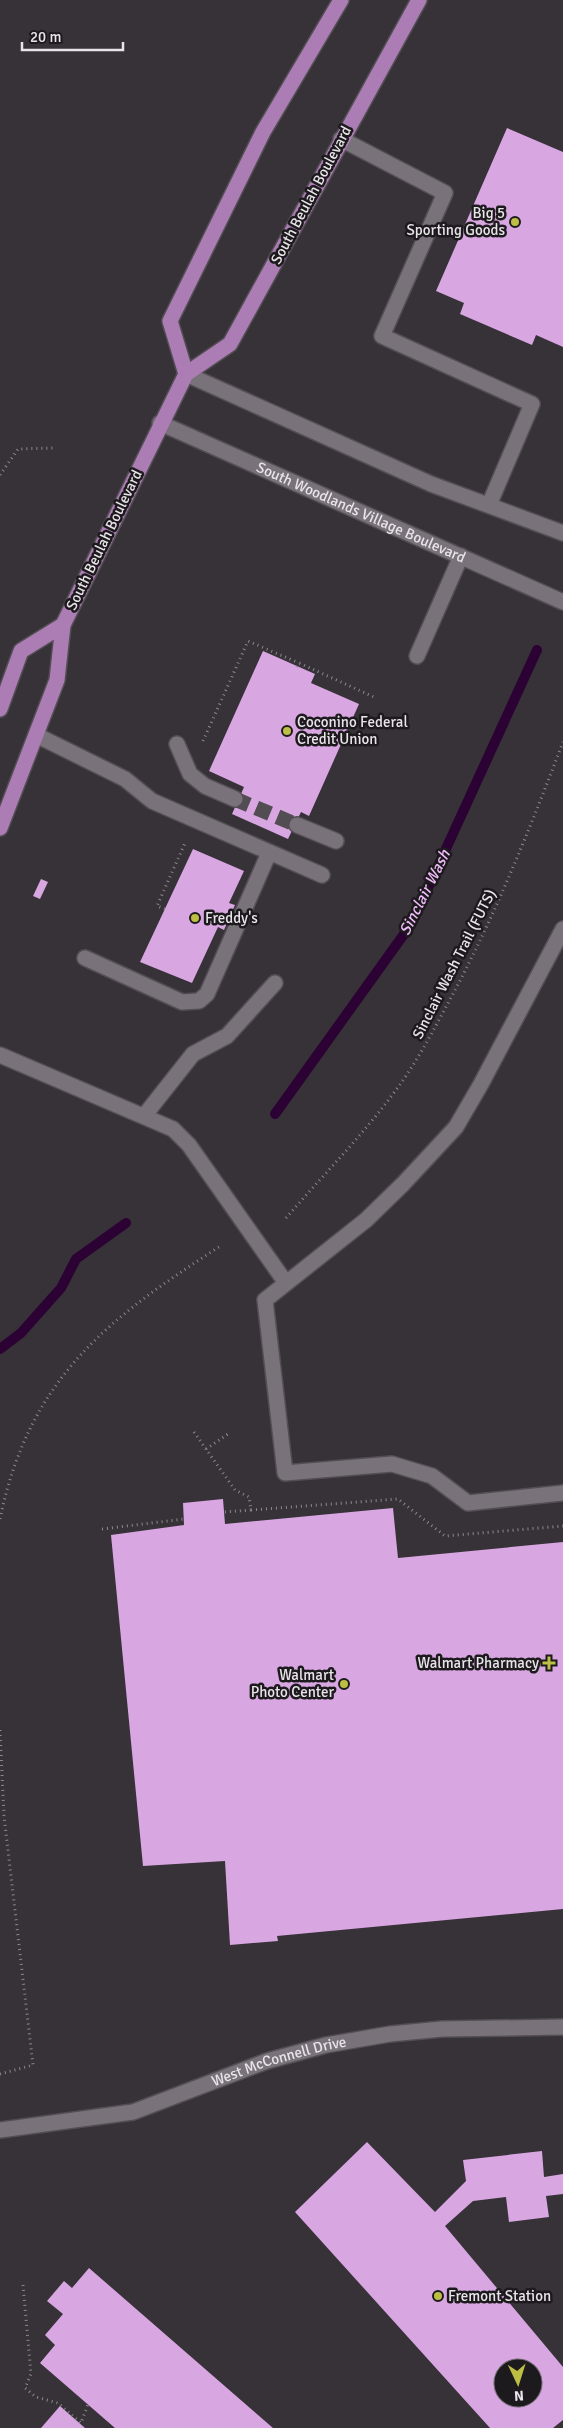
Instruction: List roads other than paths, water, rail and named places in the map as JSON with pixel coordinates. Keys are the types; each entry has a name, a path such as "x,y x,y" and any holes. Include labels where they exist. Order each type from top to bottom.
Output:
{"main road":[{"path":"186,374 170,321 264,132 341,0"},
{"name":"South Beulah Boulevard","path":"0,828 57,680 63,625 160,423 186,374 230,344 419,0"},
{"name":"South Beulah Boulevard","path":"0,708 21,651 63,625"}],"street":[{"path":"341,139 445,193 382,336 532,404 489,506"},
{"path":"186,374 431,484 563,533"},
{"name":"South Woodlands Village Boulevard","path":"160,423 563,602"},
{"path":"417,656 461,556"},
{"path":"36,735 125,779 152,801 322,875"},
{"path":"177,744 190,774 205,786 235,799"},
{"path":"297,825 336,841"},
{"path":"85,958 182,1002 199,1002 207,994 269,853"},
{"path":"563,929 482,1084 456,1127 403,1184 366,1220 265,1300 285,1474 392,1464 432,1476 468,1503 563,1493"},
{"path":"144,1116 193,1054 227,1036 275,983"},
{"path":"0,1055 173,1129 189,1145 286,1283"},
{"name":"West McConnell Drive","path":"0,2130 132,2112 267,2061 326,2045 390,2034 442,2029 563,2027"}],"waterway":[{"name":"Sinclair Wash","path":"275,1114 412,923 537,650"},
{"name":"Sinclair Wash","path":"0,1349 21,1333 61,1288 76,1259 126,1223"}],"tunnel":[{"path":"235,799 297,825"}],"place":[{"name":"Big 5 Sporting Goods","path":"515,222"},
{"name":"Coconino Federal Credit Union","path":"287,731"},
{"name":"Freddy's","path":"195,918"},
{"name":"Walmart Pharmacy","path":"549,1663"},
{"name":"Walmart Photo Center","path":"344,1684"},
{"name":"Fremont Station","path":"438,2296"}]}
